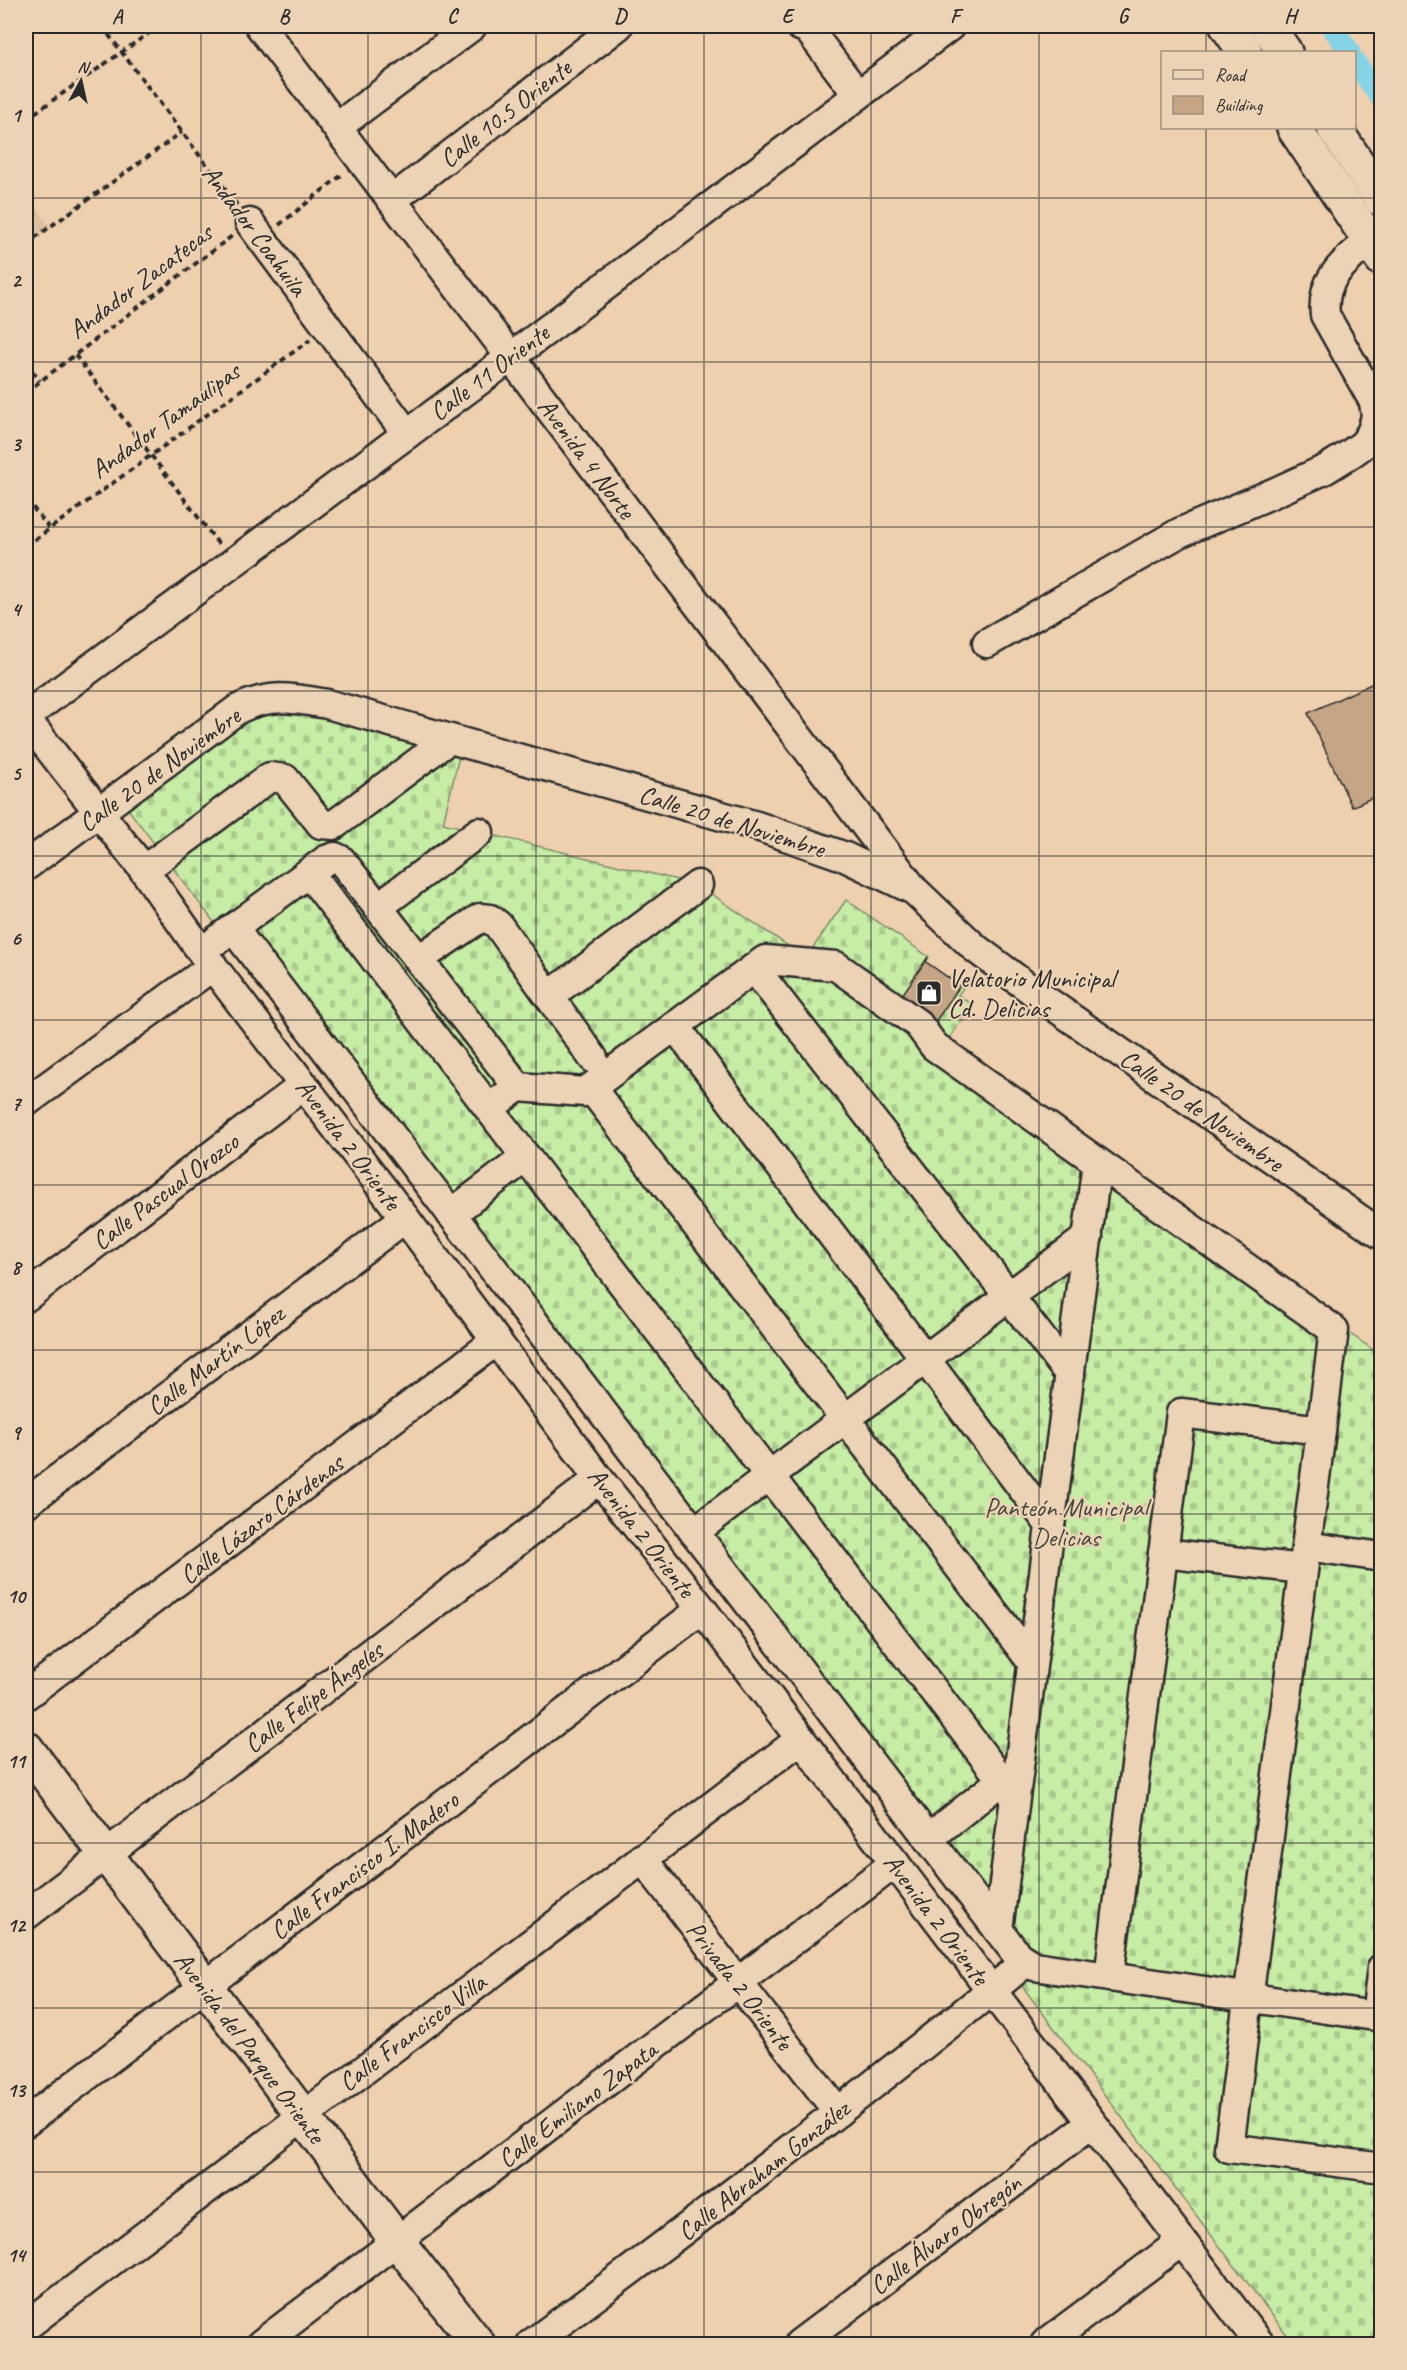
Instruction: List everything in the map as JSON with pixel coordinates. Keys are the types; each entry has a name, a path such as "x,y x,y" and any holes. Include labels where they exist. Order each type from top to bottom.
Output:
{"main road":[{"path":"1227,26 1244,51"},
{"path":"1267,26 1284,51"},
{"path":"1295,129 1375,250"},
{"path":"1335,129 1382,200"},
{"name":"Avenida del Parque Oriente","path":"26,1748 302,2116 478,2344"}],"street":[{"name":"Avenida 4 Norte","path":"260,26 914,890"},
{"path":"337,127 472,26"},
{"name":"Calle 10.5 Oriente","path":"392,200 618,26"},
{"path":"800,26 808,29 858,95"},
{"name":"Calle 11 Oriente","path":"26,717 511,357 950,26"},
{"name":"Andador Coahuila","path":"256,231 407,434"},
{"path":"987,643 1179,533 1326,469 1364,444 1372,431 1376,416 1374,402 1325,315 1323,302 1326,289 1333,276 1375,250"},
{"name":"Calle 20 de Noviembre","path":"26,866 224,718 256,700 271,697 327,704 768,829 843,856 914,890 975,948 1029,989 1382,1235"},
{"name":"Avenida 2 Oriente","path":"26,717 97,813 144,870 207,958 600,1479 702,1609 1260,2344"},
{"path":"144,870 270,777 285,779 321,824 334,825 449,739"},
{"path":"378,907 480,832"},
{"path":"26,1102 207,958 233,928 326,860 335,857 341,860 519,1087"},
{"path":"309,873 1008,1788"},
{"path":"549,996 698,885"},
{"path":"419,959 480,918 490,919 498,925 593,1058"},
{"path":"233,928 1018,1956 1034,1966 1379,2017 1382,1968"},
{"path":"489,1108 519,1087 585,1092 765,960 836,966 918,1024 934,1046 1334,1330 1229,2148 1382,2168"},
{"path":"754,969 1070,1375"},
{"path":"675,1026 1050,1525"},
{"name":"Calle Pascual Orozco","path":"26,1297 304,1085"},
{"path":"591,1088 1032,1662"},
{"path":"451,1214 526,1157"},
{"path":"998,1930 1008,1788 1032,1662 1098,1162"},
{"name":"Calle Martín López","path":"26,1503 405,1218"},
{"path":"694,1532 1088,1238"},
{"name":"Calle Lázaro Cárdenas","path":"26,1695 496,1341"},
{"path":"1109,1977 1181,1413 1321,1430"},
{"name":"Calle Felipe Ángeles","path":"26,1916 600,1479"},
{"path":"1163,1552 1382,1557"},
{"name":"Calle Francisco I. Madero","path":"26,2122 702,1609"},
{"name":"Calle Francisco Villa","path":"26,2326 801,1739"},
{"path":"928,1839 1008,1788"},
{"name":"Privada 2 Oriente","path":"642,1858 838,2112"},
{"name":"Calle Emiliano Zapata","path":"261,2344 895,1863"},
{"name":"Calle Abraham González","path":"531,2344 669,2242 838,2112 1026,1962"},
{"name":"Calle Álvaro Obregón","path":"798,2344 1091,2124"},
{"path":"1045,2344 1182,2241"}],"path":[{"name":"Andador Coahuila","path":"102,26 256,231"},
{"path":"26,119 159,26"},
{"path":"26,244 182,132"},
{"name":"Andador Zacatecas","path":"26,392 75,355 362,159"},
{"name":"Andador Tamaulipas","path":"26,546 327,327"},
{"path":"75,355 232,563"},
{"path":"26,363 40,381"},
{"path":"26,499 49,528"}],"shaded area":[{"path":"26,193 50,226 26,244"}],"green space":[{"name":"Panteón Municipal Delicias","path":"260,703 460,752 443,823 698,885 806,958 846,900 929,957 926,962 963,988 958,995 972,1005 941,1050 1375,1351 1381,1343 1381,2344 1294,2344 125,805"}],"building":[{"path":"1382,679 1382,793 1352,807 1308,713"},
{"name":"Velatorio Municipal Cd. Delicias","path":"928,957 926,962 960,986 933,1025 898,1001"}],"waterway":[{"path":"1331,26 1349,51"},
{"path":"1356,63 1382,100"}],"place":[{"name":"Velatorio Municipal Cd. Delicias","path":"929,993"}]}
